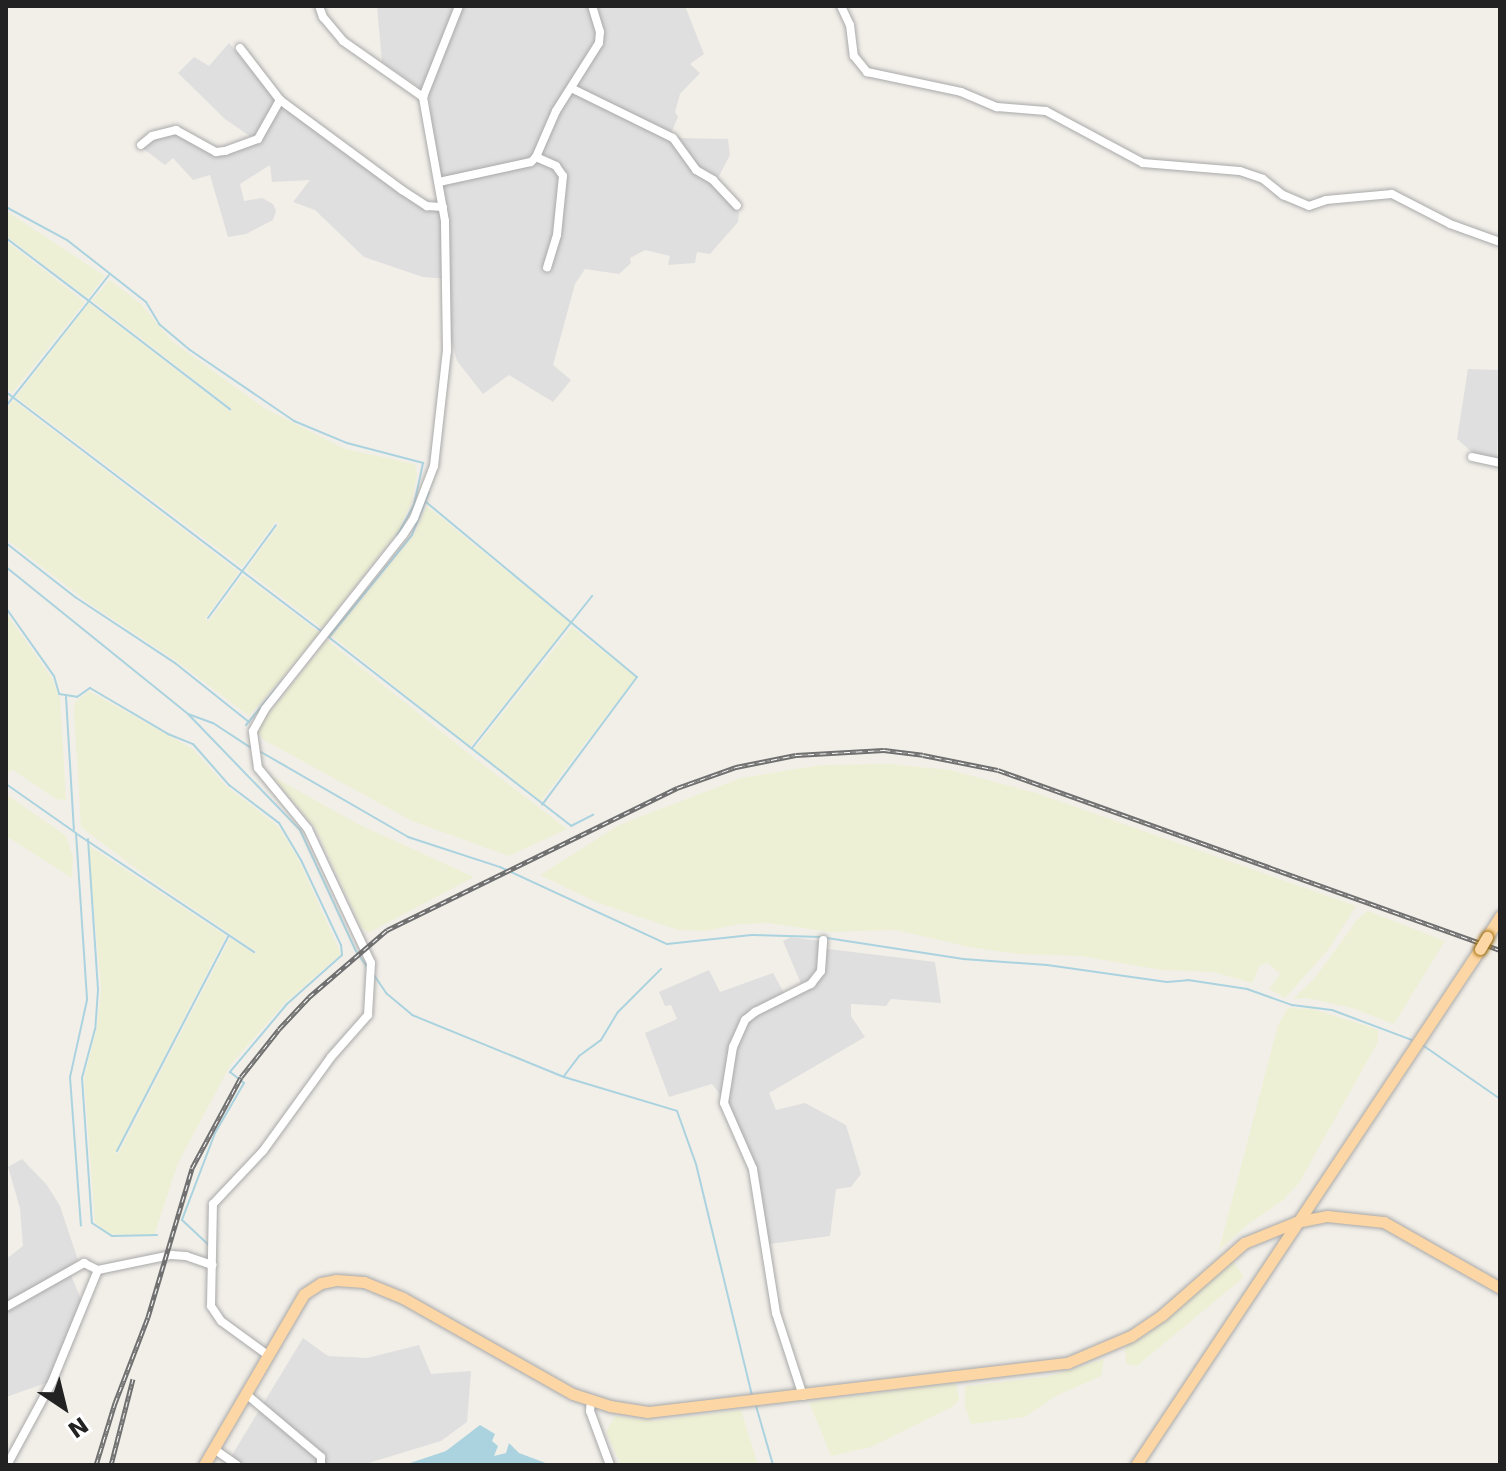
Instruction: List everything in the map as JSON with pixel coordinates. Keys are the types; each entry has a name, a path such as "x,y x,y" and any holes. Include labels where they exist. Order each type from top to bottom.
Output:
{"main road":[{"path":"1136,1465 1500,916"},
{"path":"204,1465 304,1294 321,1283 353,1280 403,1298 591,1401 648,1412 1037,1368 1092,1354 1131,1336 1162,1315 1244,1243 1296,1222 1327,1216 1384,1222 1500,1288"}],"street":[{"path":"319,6 323,17 343,41 423,97"},
{"path":"269,1356 221,1321 211,1306 213,1204 287,1122 331,1057 368,1015 372,1005 369,955 308,829 258,768 253,731 265,709 403,535 414,518 434,466 447,351 443,207 423,97 459,6"},
{"path":"439,182 531,162 536,157 556,111 573,89 599,43 600,32 592,6"},
{"path":"841,6 850,25 854,56 867,72 961,92 997,107 1046,111 1143,163 1240,171 1263,179 1283,195 1309,206 1326,200 1392,194 1450,224 1500,242"},
{"path":"240,48 280,100 402,190 427,206 443,207"},
{"path":"573,89 673,138 696,170 713,180 737,206"},
{"path":"141,145 152,136 176,130 216,152 225,151 258,139 280,100"},
{"path":"536,157 556,166 563,176 557,235 547,267"},
{"path":"1472,457 1500,463"},
{"path":"803,1396 776,1313 753,1169 724,1103 733,1047 745,1020 811,984 821,971 823,940"},
{"path":"6,1307 19,1303 84,1263 98,1270 171,1255 186,1256 212,1265"},
{"path":"7,1465 52,1382 98,1270"},
{"path":"246,1394 321,1457 321,1465"},
{"path":"591,1401 590,1411 610,1465"},
{"path":"214,1449 237,1465"}],"shaded area":[{"path":"377,6 685,6 704,54 690,64 700,73 680,94 675,112 678,117 671,133 681,138 728,139 730,155 718,178 739,213 738,222 710,254 697,252 695,263 668,265 670,256 645,250 630,258 631,263 619,274 585,269 575,284 553,365 571,380 553,402 509,375 483,394 457,361 451,339 448,279 423,277 364,257 315,210 293,202 310,180 272,182 270,165 240,184 244,201 262,198 273,204 276,211 273,220 246,234 228,237 210,175 193,180 173,158 165,165 141,147 168,132 181,135 216,155 263,137 251,137 225,119 178,73 194,57 209,66 229,43 271,94 426,207 439,211 429,94 382,62"},
{"path":"1468,369 1500,370 1497,458 1473,453 1457,439"},
{"path":"791,937 820,941 820,948 935,962 941,1003 891,999 886,1006 851,1004 851,1016 865,1037 769,1093 776,1110 805,1103 846,1125 861,1174 851,1187 836,1189 830,1236 769,1244 757,1167 728,1105 712,1084 669,1097 645,1033 677,1019 671,1005 665,1006 659,992 709,970 720,992 773,973 784,993 802,986 783,941"},
{"path":"22,1159 47,1185 60,1206 78,1260 68,1268 83,1304 49,1382 6,1397 6,1259 23,1246 20,1208 8,1167"},
{"path":"303,1338 328,1356 367,1358 419,1345 431,1374 471,1371 467,1422 441,1441 362,1465 226,1465"}],"green space":[{"path":"6,211 105,276 88,298 6,236"},
{"path":"6,241 85,302 12,393 6,388"},
{"path":"110,280 141,304 172,341 264,408 345,449 415,464 417,474 412,500 399,530 322,628 246,570 279,524 276,521 242,567 16,397 89,303 231,412 232,409 92,300"},
{"path":"13,400 239,572 205,619 209,621 243,575 320,633 249,716 175,660 90,604 6,539 6,410"},
{"path":"427,506 570,623 470,747 332,636 414,535"},
{"path":"6,613 52,678 60,699 66,800 56,799 13,770 6,774"},
{"path":"572,627 636,677 541,801 474,749"},
{"path":"327,640 567,829 509,856 412,821 264,740 258,733 262,723"},
{"path":"89,691 193,749 226,786 278,826 299,860 341,954 285,1003 231,1064 178,1163 155,1233 151,1236 111,1234 95,1223 84,1078 97,1027 101,989 88,845 226,936 115,1153 118,1154 230,938 255,954 257,952 150,879 81,827 74,711 75,702"},
{"path":"890,764 950,770 1036,793 1356,906 1328,950 1285,998 1269,989 1280,974 1268,963 1260,965 1252,983 1213,972 1161,970 1081,956 1018,954 969,947 896,930 831,932 768,923 740,924 705,931 678,930 596,902 540,875 619,825 741,778 821,765"},
{"path":"272,776 358,824 474,877 368,933 361,926 315,827"},
{"path":"6,794 66,836 73,857 72,878 6,836"},
{"path":"1368,911 1445,941 1394,1024 1352,1008 1307,998 1293,999 1314,979 1358,919"},
{"path":"1288,1008 1313,1009 1378,1030 1378,1042 1299,1183 1283,1200 1247,1225 1219,1250 1278,1025"},
{"path":"1233,1261 1244,1277 1137,1366 1126,1364 1125,1347 1148,1334"},
{"path":"1104,1359 1101,1376 1056,1396 1025,1417 971,1424 965,1407 965,1386 1046,1377"},
{"path":"956,1383 959,1400 952,1407 871,1447 831,1456 809,1402"},
{"path":"741,1410 758,1465 621,1465 606,1432 615,1416 655,1421"}],"water":[{"path":"480,1425 495,1434 492,1441 498,1446 494,1456 506,1453 509,1443 519,1453 551,1465 404,1465 446,1451"}],"waterway":[{"path":"6,207 67,240 146,302 159,324 190,350 294,421 347,443 423,463 414,505 397,536"},
{"path":"6,238 89,301 6,406"},
{"path":"109,275 89,301 230,409"},
{"path":"6,392 321,631"},
{"path":"330,636 412,535 429,492"},
{"path":"426,502 637,677 542,805"},
{"path":"208,618 276,525"},
{"path":"6,543 75,597 175,663 249,722"},
{"path":"6,567 188,714 213,723 251,748"},
{"path":"472,748 592,596"},
{"path":"6,608 54,676 59,694 77,697 90,688 168,734 193,744 229,785 279,823 301,860 341,945 342,955 287,1004 230,1072 244,1083 215,1133 182,1220 209,1245"},
{"path":"326,635 571,826 593,815"},
{"path":"246,725 284,679"},
{"path":"66,697 74,830"},
{"path":"189,715 300,830 356,951 367,967"},
{"path":"261,752 408,837 500,867 667,944 752,935 821,937"},
{"path":"6,784 76,833 87,1000 70,1077 81,1226"},
{"path":"77,834 254,952"},
{"path":"88,839 98,990 95,1029 82,1078 92,1223 112,1236 157,1235"},
{"path":"117,1151 229,935"},
{"path":"827,938 963,959 1047,965 1167,982 1188,980 1247,989 1292,1005 1332,1010 1412,1040"},
{"path":"564,1076 579,1056 601,1040 618,1012 661,969"},
{"path":"374,975 386,993 412,1015 564,1077 677,1111 696,1164 752,1396"},
{"path":"1421,1044 1500,1099"},
{"path":"756,1406 773,1465"}],"railway":[{"path":"96,1465 115,1403 148,1317 192,1168 241,1077 279,1029 309,997 387,930 677,788 736,767 796,755 884,750 923,755 998,770 1500,950"},
{"path":"111,1465 133,1379"}]}
